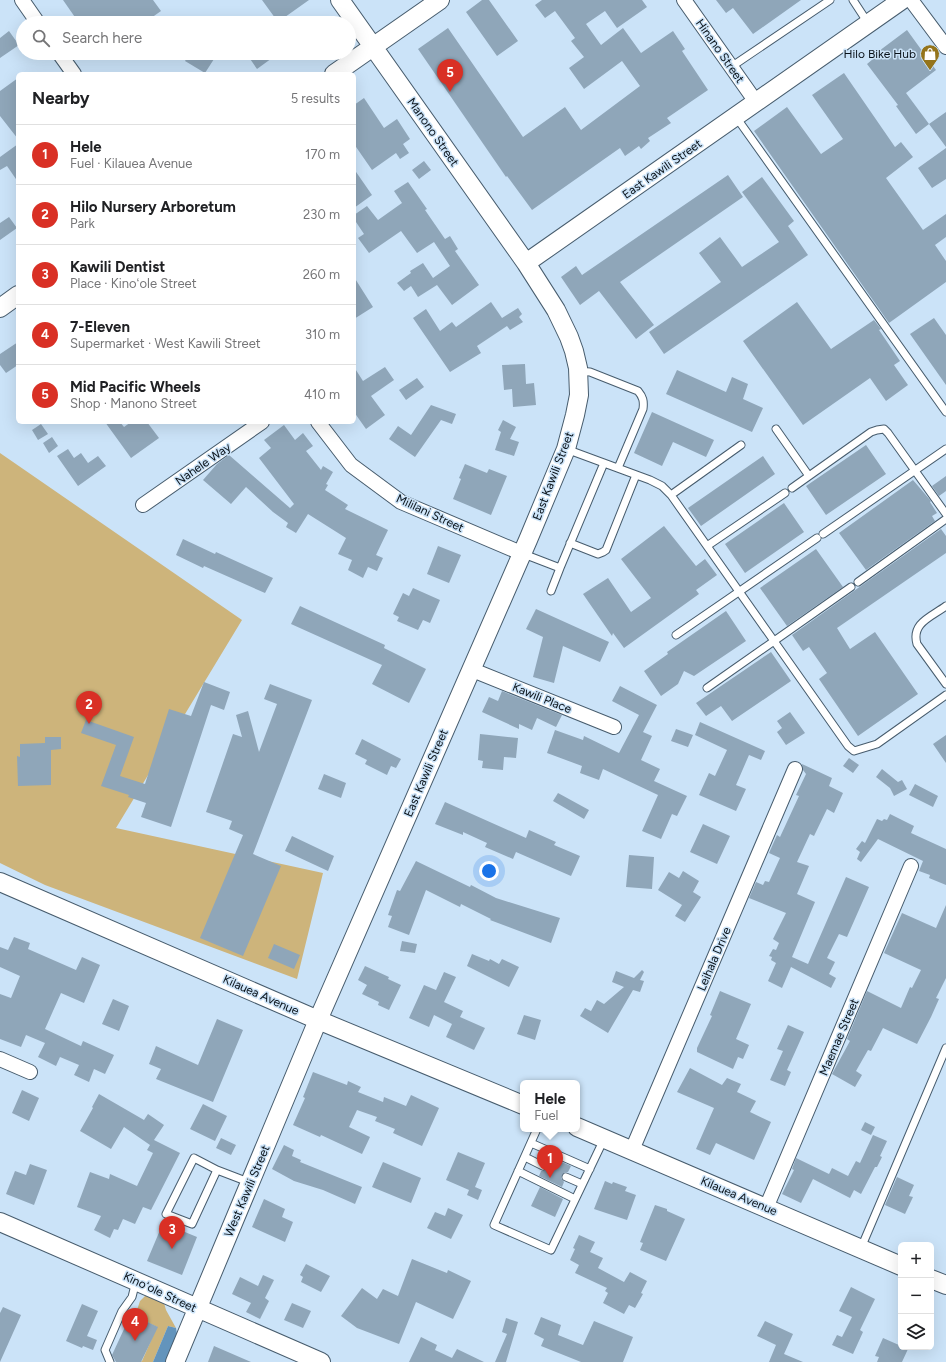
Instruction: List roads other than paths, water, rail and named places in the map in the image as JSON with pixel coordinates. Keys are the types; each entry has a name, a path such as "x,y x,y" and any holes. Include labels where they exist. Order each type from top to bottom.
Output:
{"street":[{"path":"22,0 33,16"},
{"name":"Manono Street","path":"340,0 352,16"},
{"path":"356,59 440,0"},
{"name":"Hinano Street","path":"684,0 756,102"},
{"name":"East Kawili Street","path":"318,1020 566,449 579,395 578,371 571,344 561,319 526,263 902,0"},
{"path":"911,0 946,47"},
{"name":"Manono Street","path":"356,22 526,263"},
{"path":"64,60 73,72"},
{"path":"337,72 355,60"},
{"path":"0,308 16,296"},
{"name":"Nahele Way","path":"143,505 259,424"},
{"name":"Mililani Street","path":"320,424 351,465 401,502 521,553"},
{"name":"Kawili Place","path":"470,669 614,727"},
{"name":"Leihala Drive","path":"632,1150 795,769"},
{"name":"Maemae Street","path":"766,1208 911,866"},
{"name":"Kilauea Avenue","path":"0,882 318,1020 520,1104"},
{"name":"West Kawili Street","path":"176,1362 318,1020"},
{"path":"0,1059 30,1072"},
{"name":"Kilauea Avenue","path":"580,1128 898,1265"},
{"name":"Kinoʻole Street","path":"0,1222 136,1281 198,1310 321,1362"},
{"path":"934,1280 946,1285"}],"lane":[{"path":"731,67 830,0"},
{"path":"853,0 869,23"},
{"path":"736,117 946,412"},
{"path":"578,371 590,372 638,391 643,396 643,409 618,468"},
{"path":"776,429 809,476"},
{"path":"792,488 872,432 884,429 946,514"},
{"path":"671,495 741,445"},
{"path":"566,449 662,486 671,495 848,746 854,751 877,744 946,695"},
{"path":"823,534 946,449"},
{"path":"551,591 604,463"},
{"path":"570,543 598,554 606,550 636,475"},
{"path":"707,546 785,493"},
{"path":"858,582 946,519"},
{"path":"676,636 817,538"},
{"path":"521,553 560,568"},
{"path":"708,688 851,587"},
{"path":"946,606 919,625 915,637 917,644 946,684"},
{"path":"860,1249 946,1048"},
{"path":"536,1132 494,1225 550,1250 604,1138"},
{"path":"531,1142 590,1168"},
{"path":"525,1157 543,1166"},
{"path":"217,1170 192,1224 166,1214 194,1158 217,1170 251,1183"},
{"path":"518,1171 575,1199"},
{"path":"566,1177 582,1184"},
{"path":"110,1362 105,1350 122,1311 132,1297 136,1281"}],"water":[{"path":"168,1326 176,1328 177,1334 166,1362 153,1362"}],"place":[{"name":"Hilo Bike Hub","path":"930,71"},
{"name":"Mid Pacific Wheels","path":"450,92"},
{"name":"Hilo Nursery Arboretum","path":"89,724"},
{"name":"Hele","path":"550,1178"},
{"name":"Kawili Dentist","path":"172,1249"},
{"name":"7-Eleven","path":"135,1341"}]}
